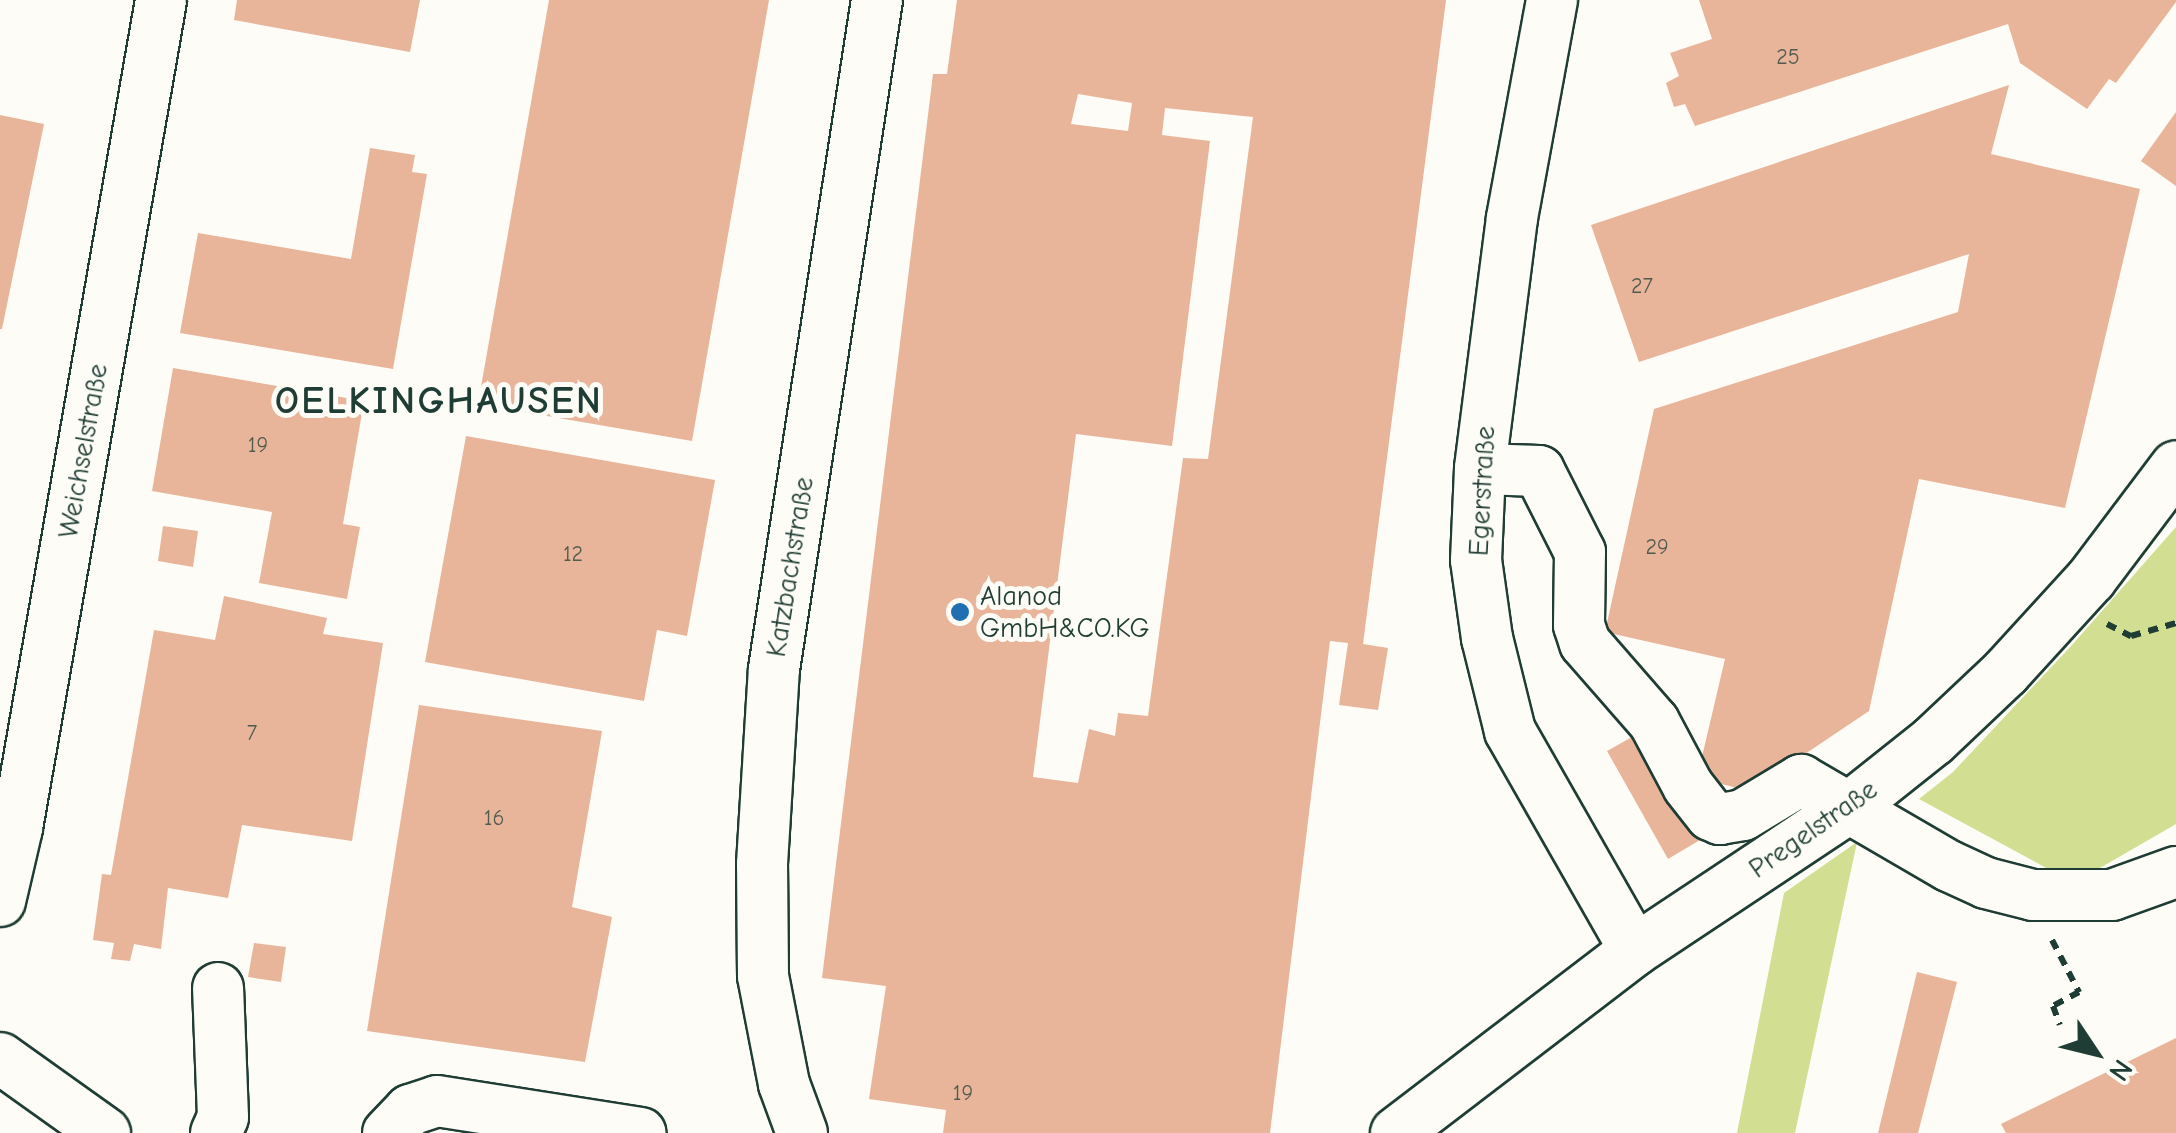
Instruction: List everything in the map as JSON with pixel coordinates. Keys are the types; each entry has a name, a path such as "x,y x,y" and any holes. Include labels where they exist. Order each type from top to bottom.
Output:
{"street":[{"name":"Weichselstraße","path":"0,901 20,809 161,0"},
{"name":"Katzbachstraße","path":"802,1133 784,1084 763,976 762,864 774,669 877,0"},
{"name":"Egerstraße","path":"1552,0 1512,218 1480,469 1476,560 1488,638 1510,731 1635,950"},
{"name":"Pregelstraße","path":"1396,1133 1635,950 1850,807 1933,742 2006,672 2073,598 2176,466"},
{"path":"1480,469 1539,472 1580,552 1579,625 1585,642 1654,722 1688,786 1711,814 1720,818 1743,815 1801,780 1949,866 1986,883 2033,895 2112,895 2176,872"},
{"path":"216,1133 223,1117 218,988"},
{"path":"0,1058 105,1133"},
{"path":"388,1133 410,1110 436,1101 641,1133"}],"path":[{"path":"2073,598 2131,636 2176,623"},
{"path":"2046,929 2079,988 2079,992 2053,1006 2060,1024"}],"green space":[{"path":"2176,527 2176,824 2074,883 1919,799 1953,772"},
{"path":"1857,842 1795,1133 1737,1133 1784,893"}],"building":[{"path":"237,0 420,0 410,52 234,20"},
{"path":"549,0 769,0 692,441 478,404"},
{"path":"957,0 1446,0 1363,644 1388,648 1378,710 1339,705 1348,643 1330,641 1270,1133 943,1133 946,1110 869,1099 886,986 822,978 933,74 947,74","holes":["1078,94 1132,103 1128,131 1071,124","1165,108 1253,117 1208,459 1183,458 1148,716 1118,713 1115,736 1089,729 1078,783 1033,777 1076,434 1172,446 1210,141 1162,135"]},
{"path":"1699,0 2176,2 2116,83 2109,79 2087,109 2020,63 2008,24 1695,126 1685,104 1674,107 1666,83 1679,76 1670,53 1712,39"},
{"path":"2009,85 1991,154 2140,189 2065,508 1919,479 1869,711 1750,791 1697,778 1725,659 1605,632 1654,409 1958,312 1969,254 1639,362 1591,225"},
{"path":"2176,112 2176,186 2141,161"},
{"path":"0,115 44,124 2,329 0,329"},
{"path":"370,148 415,155 412,172 427,174 393,369 180,333 198,233 351,259"},
{"path":"173,368 364,401 343,524 360,527 347,599 259,583 272,512 152,491"},
{"path":"466,436 715,480 687,636 657,630 644,701 425,662"},
{"path":"163,526 198,531 193,567 158,561"},
{"path":"224,596 327,618 323,634 383,643 352,841 242,825 228,898 168,888 161,949 134,944 130,961 111,959 114,943 93,940 102,874 111,875 154,630 215,640"},
{"path":"419,705 602,731 572,907 612,917 585,1062 367,1031"},
{"path":"1650,727 1710,834 1668,859 1607,751"},
{"path":"254,943 286,947 281,982 248,977"},
{"path":"1917,972 1957,982 1918,1133 1878,1133"},
{"path":"2176,1038 2176,1133 2006,1133 2001,1124"}],"place":[{"name":"Alanod GmbH&CO.KG","path":"960,612"}],"district":[{"name":"OELKINGHAUSEN","path":"439,402"}]}
